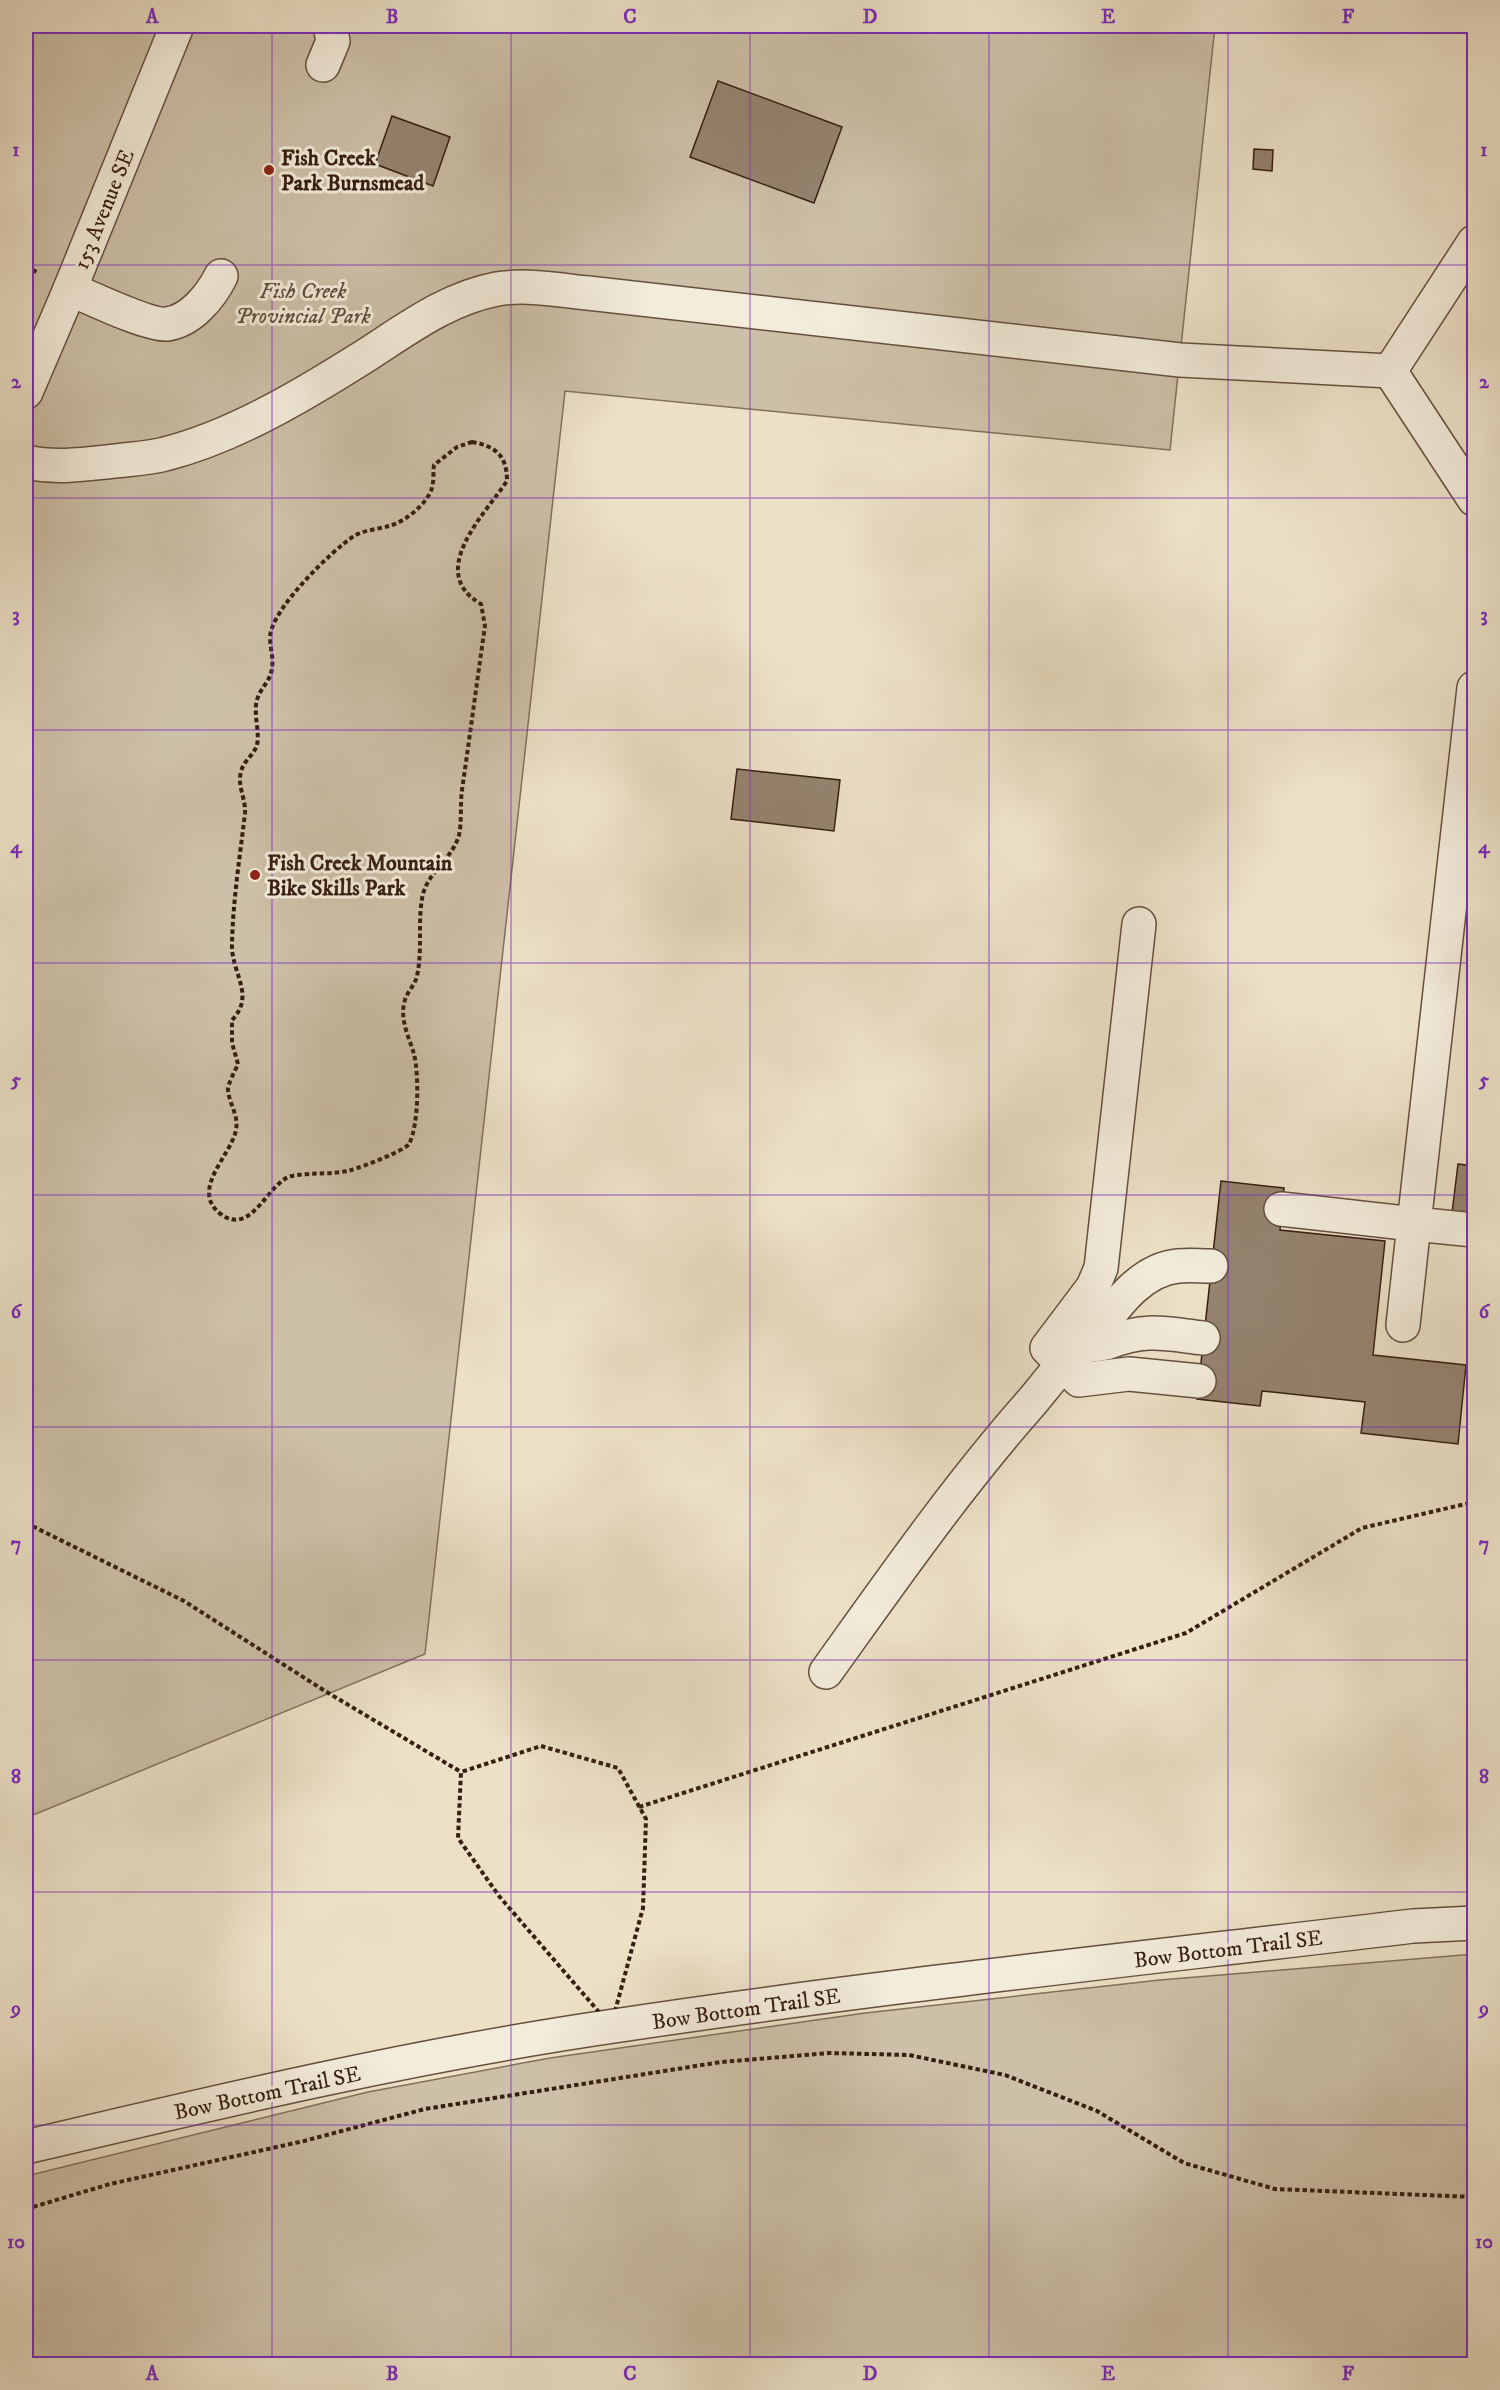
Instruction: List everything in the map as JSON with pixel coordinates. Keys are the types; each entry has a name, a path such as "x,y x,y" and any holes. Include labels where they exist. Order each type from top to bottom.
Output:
{"street":[{"name":"153 Avenue SE","path":"26,392 177,26"},
{"path":"323,65 333,41 330,26"},
{"path":"1390,371 1474,242"},
{"path":"70,289 139,317 166,324 190,313 212,294 220,276"},
{"path":"26,462 46,466 77,466 164,455 212,439 275,408 356,362 416,322 459,300 498,289 532,288 588,293 1180,360 1390,371"},
{"path":"1390,371 1474,499"},
{"path":"1403,1325 1474,688"},
{"path":"1139,924 1101,1268 1093,1287 1047,1348 1074,1356 1124,1335 1146,1331 1203,1338"},
{"path":"1281,1209 1474,1230"},
{"path":"826,1672 945,1506 1139,1282 1156,1271 1177,1266 1211,1266"},
{"path":"1074,1356 1079,1380 1129,1374 1199,1381"},
{"name":"Bow Bottom Trail SE","path":"26,2148 255,2093 428,2058 611,2026 989,1976 1413,1926 1474,1923"}],"path":[{"path":"472,442 487,444 498,450 507,470 507,481 465,540 459,557 458,570 463,587 472,599 480,604 485,626 461,796 459,834 452,852 439,865 424,891 417,977 405,1001 404,1024 418,1076 412,1136 407,1147 392,1156 378,1159 350,1171 290,1176 280,1182 250,1215 231,1218 223,1215 211,1202 209,1186 215,1170 232,1144 236,1128 237,1118 228,1089 238,1065 232,1043 232,1020 240,1011 243,1001 243,990 232,962 234,892 245,810 240,773 246,760 256,748 259,729 257,700 269,682 273,666 271,632 289,601 344,544 356,535 395,524 422,504 432,488 434,465 442,457 457,447 472,442"},
{"path":"639,1807 1186,1633 1362,1528 1474,1502"},
{"path":"26,1523 184,1601 325,1691 461,1772 541,1746 618,1768 646,1819 643,1908 611,2026"},
{"path":"461,1772 458,1838 499,1896 611,2026"},
{"path":"26,2209 110,2184 304,2141 425,2109 721,2062 829,2053 909,2055 1005,2075 1097,2111 1184,2163 1275,2189 1474,2197"}],"green space":[{"name":"Fish Creek Provincial Park","path":"26,26 1215,26 1170,450 565,391 425,1654 26,1818"},
{"path":"1474,1954 1474,2364 26,2364 26,2176 368,2092 550,2058 865,2013 1160,1980"}],"building":[{"path":"718,81 842,127 814,203 690,157"},
{"path":"392,116 450,137 433,186 375,164"},
{"path":"1254,149 1273,150 1272,171 1253,169"},
{"path":"737,769 840,780 834,831 731,819"},
{"path":"1458,1164 1474,1166 1474,1224 1451,1221"},
{"path":"1221,1181 1284,1188 1280,1230 1385,1241 1373,1355 1466,1365 1458,1444 1361,1433 1365,1402 1262,1391 1260,1406 1197,1399"}],"place":[{"name":"Fish Creek Park Burnsmead","path":"269,170"},
{"name":"Fish Creek Mountain Bike Skills Park","path":"255,875"}]}
